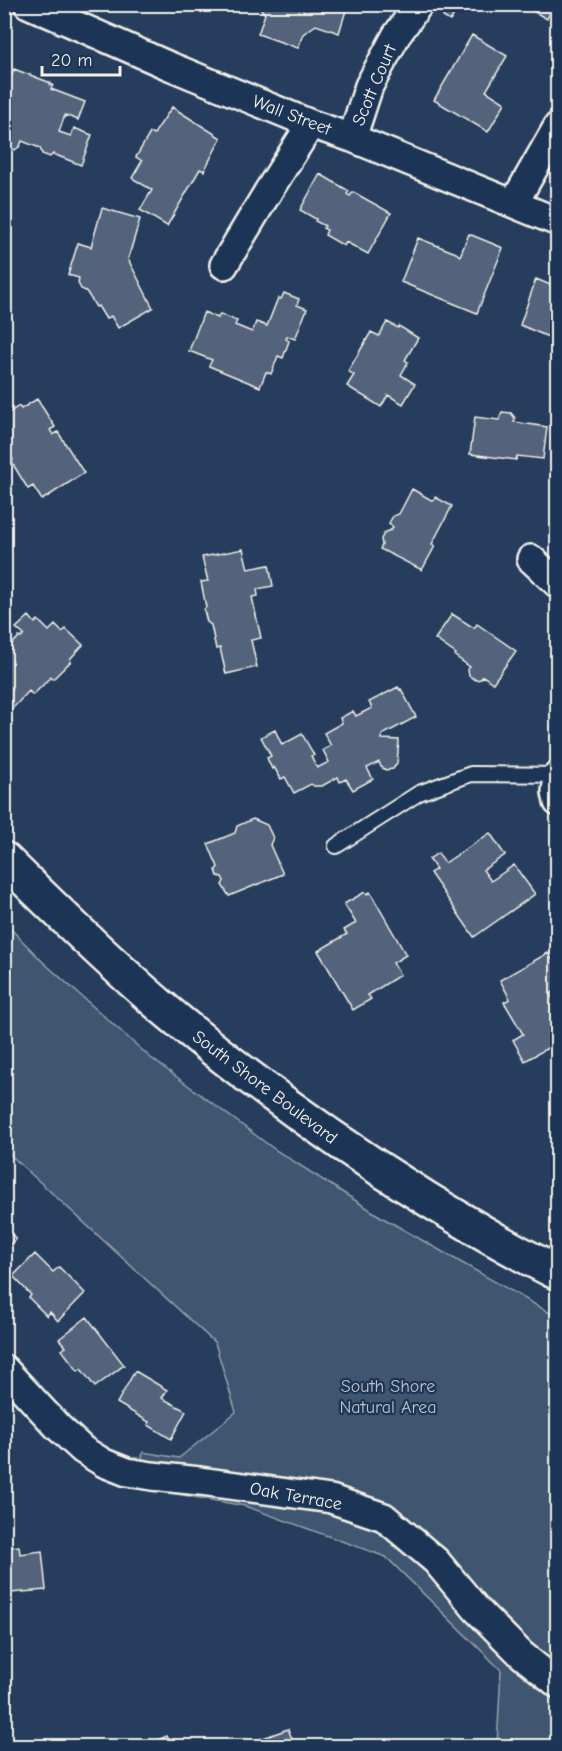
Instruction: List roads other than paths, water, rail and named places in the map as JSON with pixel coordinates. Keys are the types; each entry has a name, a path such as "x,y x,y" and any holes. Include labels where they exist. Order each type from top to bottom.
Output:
{"main road":[{"name":"South Shore Boulevard","path":"4,859 68,922 163,1008 285,1104 337,1141 479,1231 558,1273"}],"street":[{"name":"Scott Court","path":"352,138 369,86 396,36 419,4"},
{"name":"Wall Street","path":"36,6 167,65 558,222"},
{"path":"224,265 311,124"},
{"path":"514,203 558,126"},
{"path":"531,559 558,584"},
{"path":"558,775 556,792 558,802"},
{"name":"Oak Terrace","path":"4,1369 58,1427 83,1450 104,1463 127,1472 331,1499 384,1517 436,1561 477,1610 522,1655 558,1684"}],"lane":[{"path":"336,846 419,793 471,774 558,775"}],"park label":[{"name":"South Shore Natural Area","path":"388,1396"}]}
